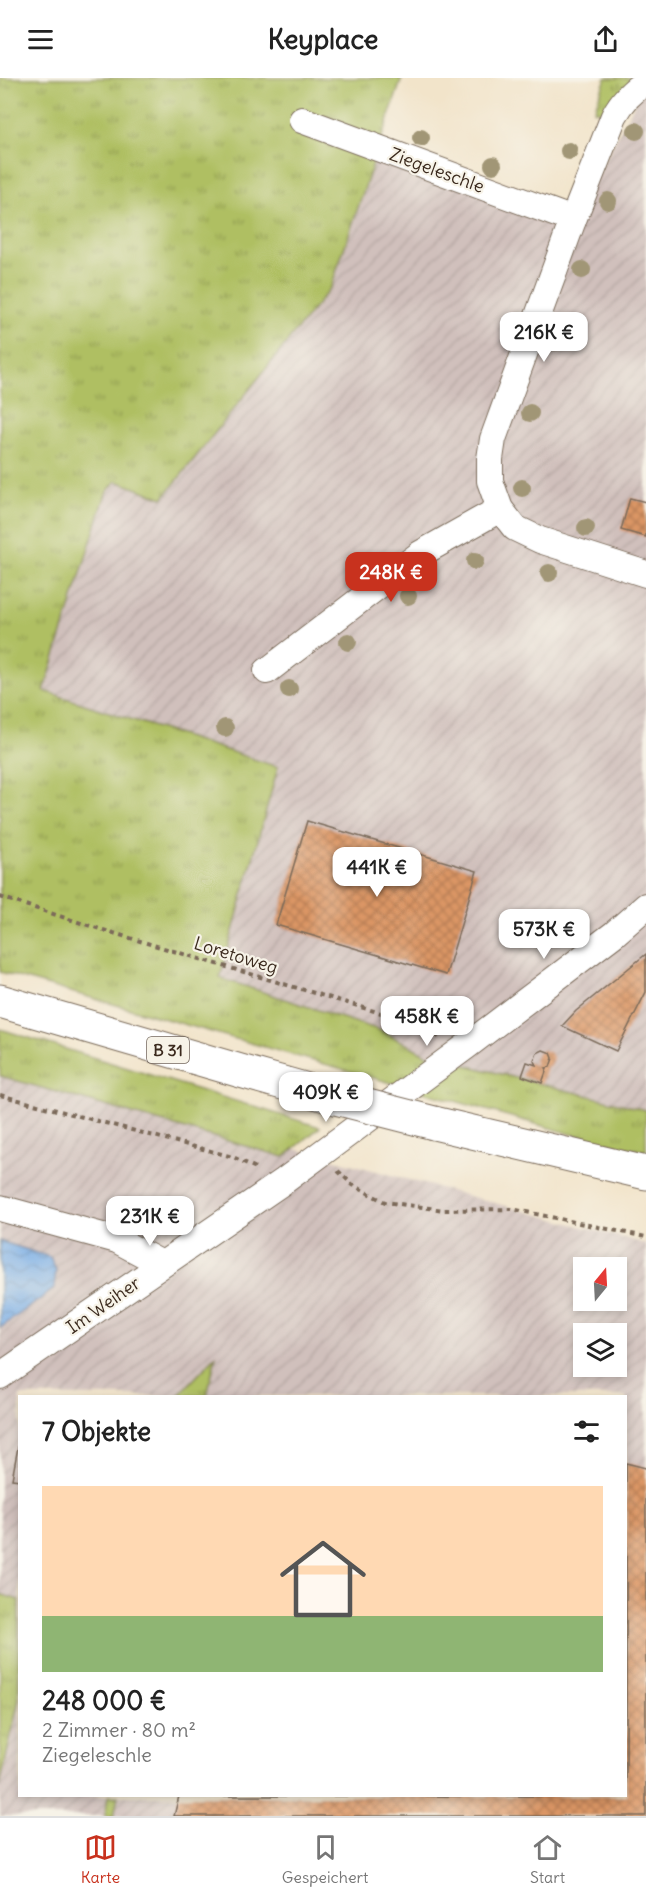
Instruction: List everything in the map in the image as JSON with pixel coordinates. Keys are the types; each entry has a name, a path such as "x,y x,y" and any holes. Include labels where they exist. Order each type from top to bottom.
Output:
{"highway":[{"name":"B 31","path":"0,1001 336,1098 646,1173"}],"street":[{"path":"646,82 636,87 622,100 614,116 573,220 493,439 490,459 490,481 500,509 515,528 540,540 646,574"},
{"name":"Ziegeleschle","path":"302,120 573,220"},
{"path":"267,671 420,554 500,509"},
{"name":"Im Weiher","path":"0,1376 284,1181 614,934 646,906"},
{"path":"0,1208 117,1240 162,1264"}],"path":[{"name":"Loretoweg","path":"0,897 411,1022 429,1029 440,1037 454,1055"},
{"path":"0,1095 233,1156"},
{"path":"324,1151 334,1167 353,1185 385,1202 444,1210 512,1209 646,1237"}],"shaded area":[{"path":"646,82 646,1110 429,1056 382,1031 219,978 277,767 44,692 106,493 378,148 573,220"},
{"path":"0,1069 646,1244 646,1816 0,1816 0,1786 18,1704 18,1797 627,1797 627,1395 18,1395 18,1600 0,1594"}],"green space":[{"path":"0,78 402,78 331,287 163,498 116,481 106,493 44,691 278,767 220,978 382,1031 429,1056 646,1110 646,1152 571,1134 0,972"},
{"path":"606,78 646,78 614,116 594,110"},
{"path":"0,1029 320,1127 284,1157 0,1076"},
{"path":"216,1356 207,1395 179,1395"},
{"path":"0,1594 18,1600 18,1704 0,1786"},
{"path":"108,1797 118,1797 114,1816 105,1816"}],"water":[{"path":"0,1241 50,1257 56,1270 54,1289 0,1328"}],"building":[{"path":"630,498 646,502 646,537 621,530"},
{"path":"307,821 477,871 446,975 276,925"},
{"path":"646,954 646,992 616,1051 562,1026 576,1011"},
{"path":"543,1050 551,1053 553,1058 550,1067 546,1068 542,1083 522,1076 527,1062 536,1065 534,1061 537,1053"},
{"path":"18,1447 18,1480 12,1479"},
{"path":"627,1463 646,1468 646,1816 174,1816 179,1797 627,1797"}]}
